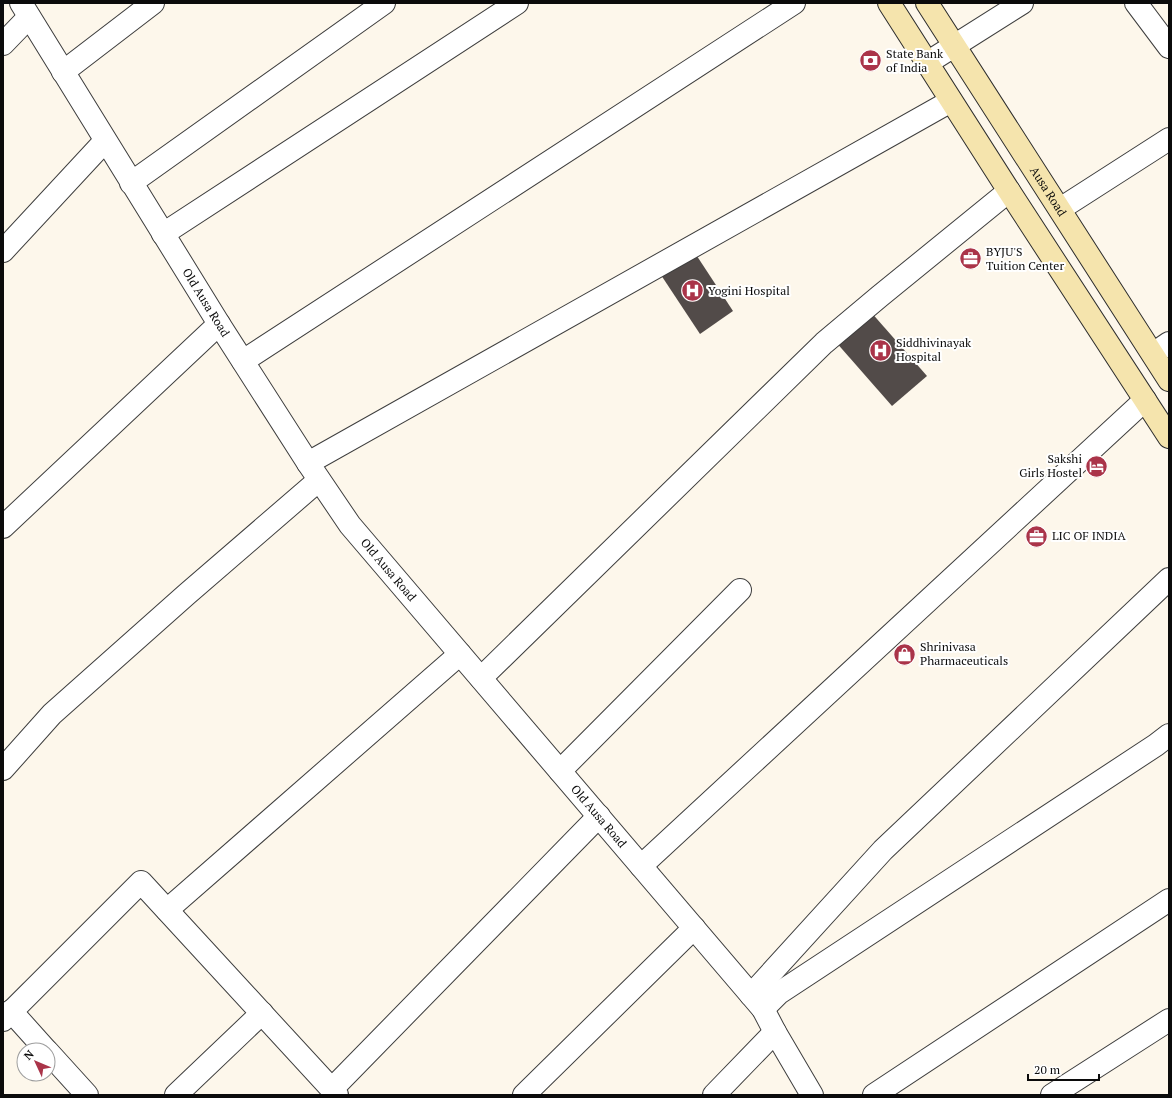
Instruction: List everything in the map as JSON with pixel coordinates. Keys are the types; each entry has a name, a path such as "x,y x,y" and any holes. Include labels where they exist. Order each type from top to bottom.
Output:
{"main road":[{"path":"889,3 1169,437"},
{"name":"Ausa Road","path":"927,3 1060,209 1161,349 1169,380"}],"street":[{"path":"63,72 153,3"},
{"path":"132,183 384,3"},
{"path":"163,234 517,3"},
{"path":"243,361 794,3"},
{"path":"927,63 1022,3"},
{"path":"1136,3 1169,47"},
{"path":"3,44 25,10"},
{"name":"Old Ausa Road","path":"25,10 219,324 313,472 350,525 757,1002 812,1095"},
{"path":"3,769 52,714 187,594 313,472 951,101"},
{"path":"1060,209 1169,139"},
{"path":"3,251 105,141"},
{"path":"481,678 824,344 880,296 1009,191"},
{"path":"3,527 219,324"},
{"path":"641,866 1145,400"},
{"path":"757,1002 883,850 1169,579"},
{"path":"560,771 740,590"},
{"path":"167,910 460,654"},
{"path":"757,1002 779,993 1156,746 1169,735"},
{"path":"37,1042 7,1016 141,882 335,1092 599,816"},
{"path":"874,1095 1169,900"},
{"path":"524,1095 694,928"},
{"path":"176,1095 262,1013"},
{"path":"1052,1095 1169,1020"},
{"path":"714,1095 775,1032"},
{"path":"56,1061 87,1095"}],"building":[{"path":"693,250 733,311 700,334 659,272"},
{"path":"870,311 927,376 892,406 835,341"}],"place":[{"name":"State Bank of India","path":"870,61"},
{"name":"BYJU'S Tuition Center","path":"971,259"},
{"name":"Yogini Hospital","path":"693,291"},
{"name":"Siddhivinayak Hospital","path":"881,350"},
{"name":"Sakshi Girls Hostel","path":"1097,466"},
{"name":"LIC OF INDIA","path":"1036,536"},
{"name":"Shrinivasa Pharmaceuticals","path":"904,654"}]}
